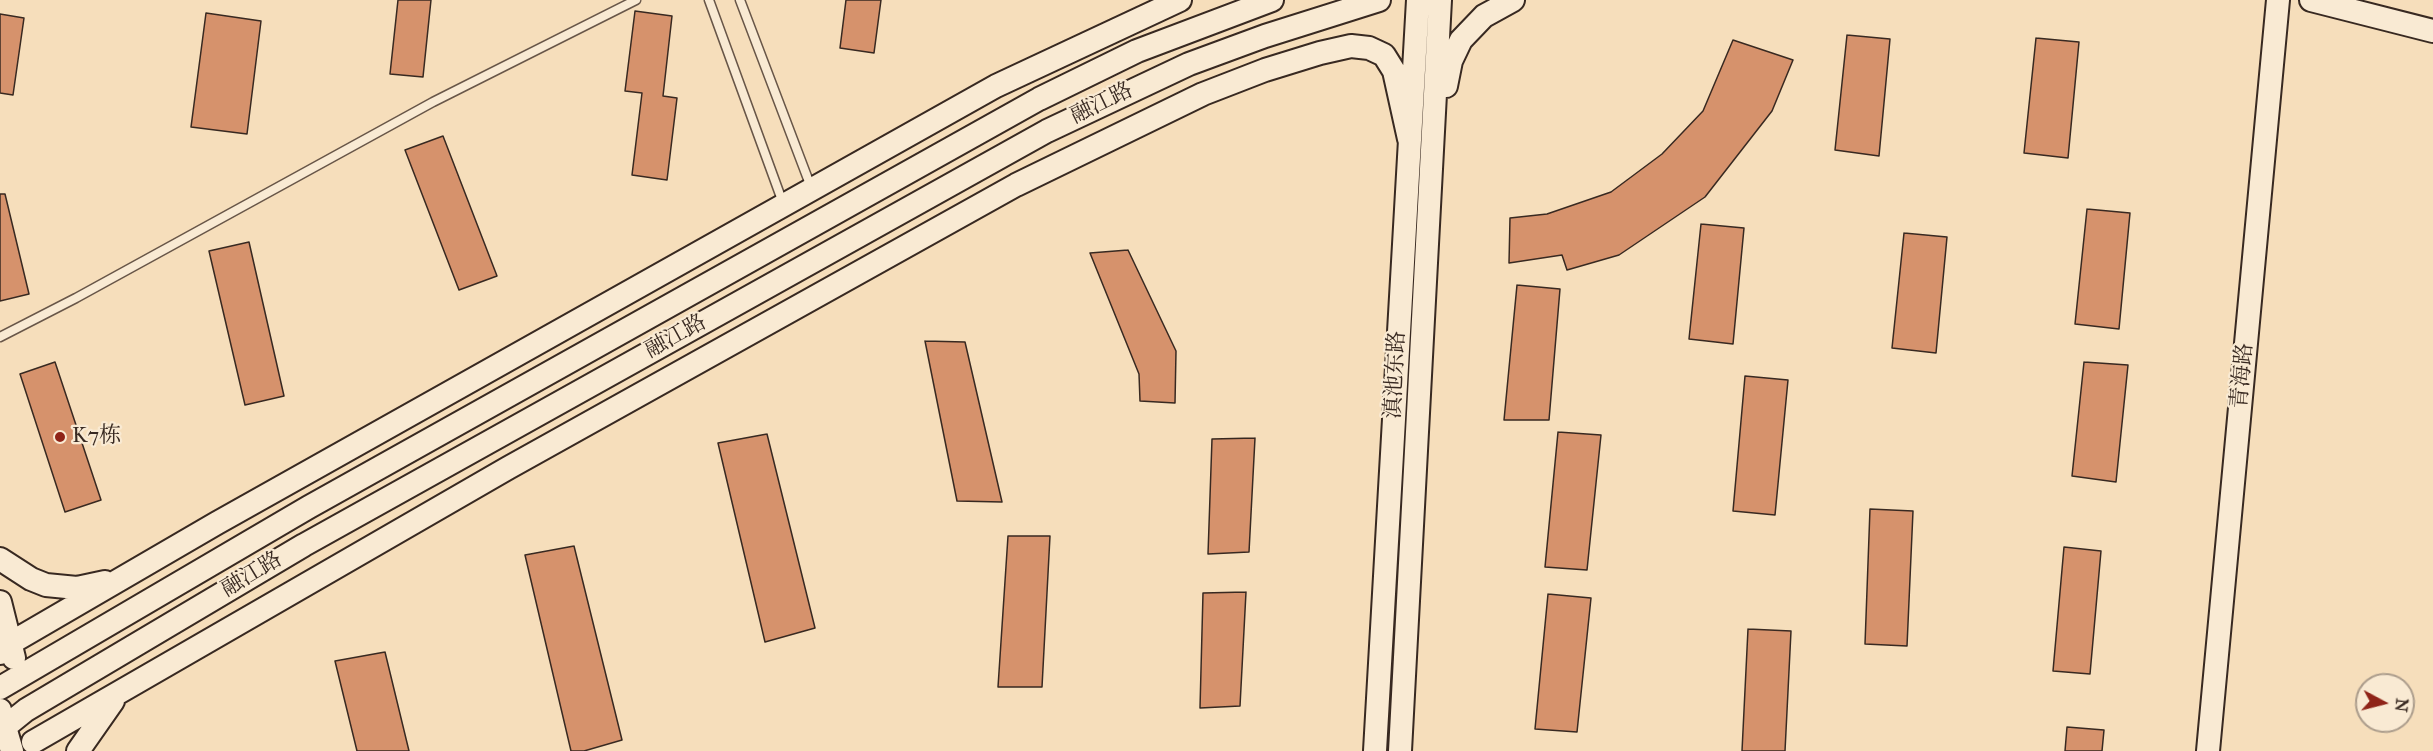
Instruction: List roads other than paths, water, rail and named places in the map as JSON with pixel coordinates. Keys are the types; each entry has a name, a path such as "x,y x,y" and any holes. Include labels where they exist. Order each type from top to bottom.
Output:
{"street":[{"path":"5,649 121,579 996,86 1180,0"},
{"name":"融江路","path":"10,683 309,507 1040,99 1137,51 1272,0"},
{"name":"融江路","path":"2,723 304,545 1047,131 1189,64 1265,36 1379,0"},
{"name":"滇池东路","path":"1375,751 1418,0"},
{"name":"滇池东路","path":"1400,751 1440,0"},
{"path":"1431,155 1451,61 1461,40 1484,16 1513,0"},
{"name":"青海路","path":"2208,751 2278,0"},
{"path":"2311,0 2433,31"},
{"path":"1265,70 1341,12"},
{"path":"0,602 10,683 26,710 34,746 124,688 508,468 1016,185 1203,94 1265,70 1351,46 1369,48 1384,55 1394,71 1409,139"},
{"path":"0,559 31,579 62,588 121,579"},
{"path":"78,751 96,722 124,688"},
{"path":"2,723 12,751"}],"lane":[{"path":"0,337 76,298 433,102 636,0"},
{"path":"709,0 784,206"},
{"path":"740,0 812,190"}],"place":[{"name":"K7栋","path":"60,437"}]}
